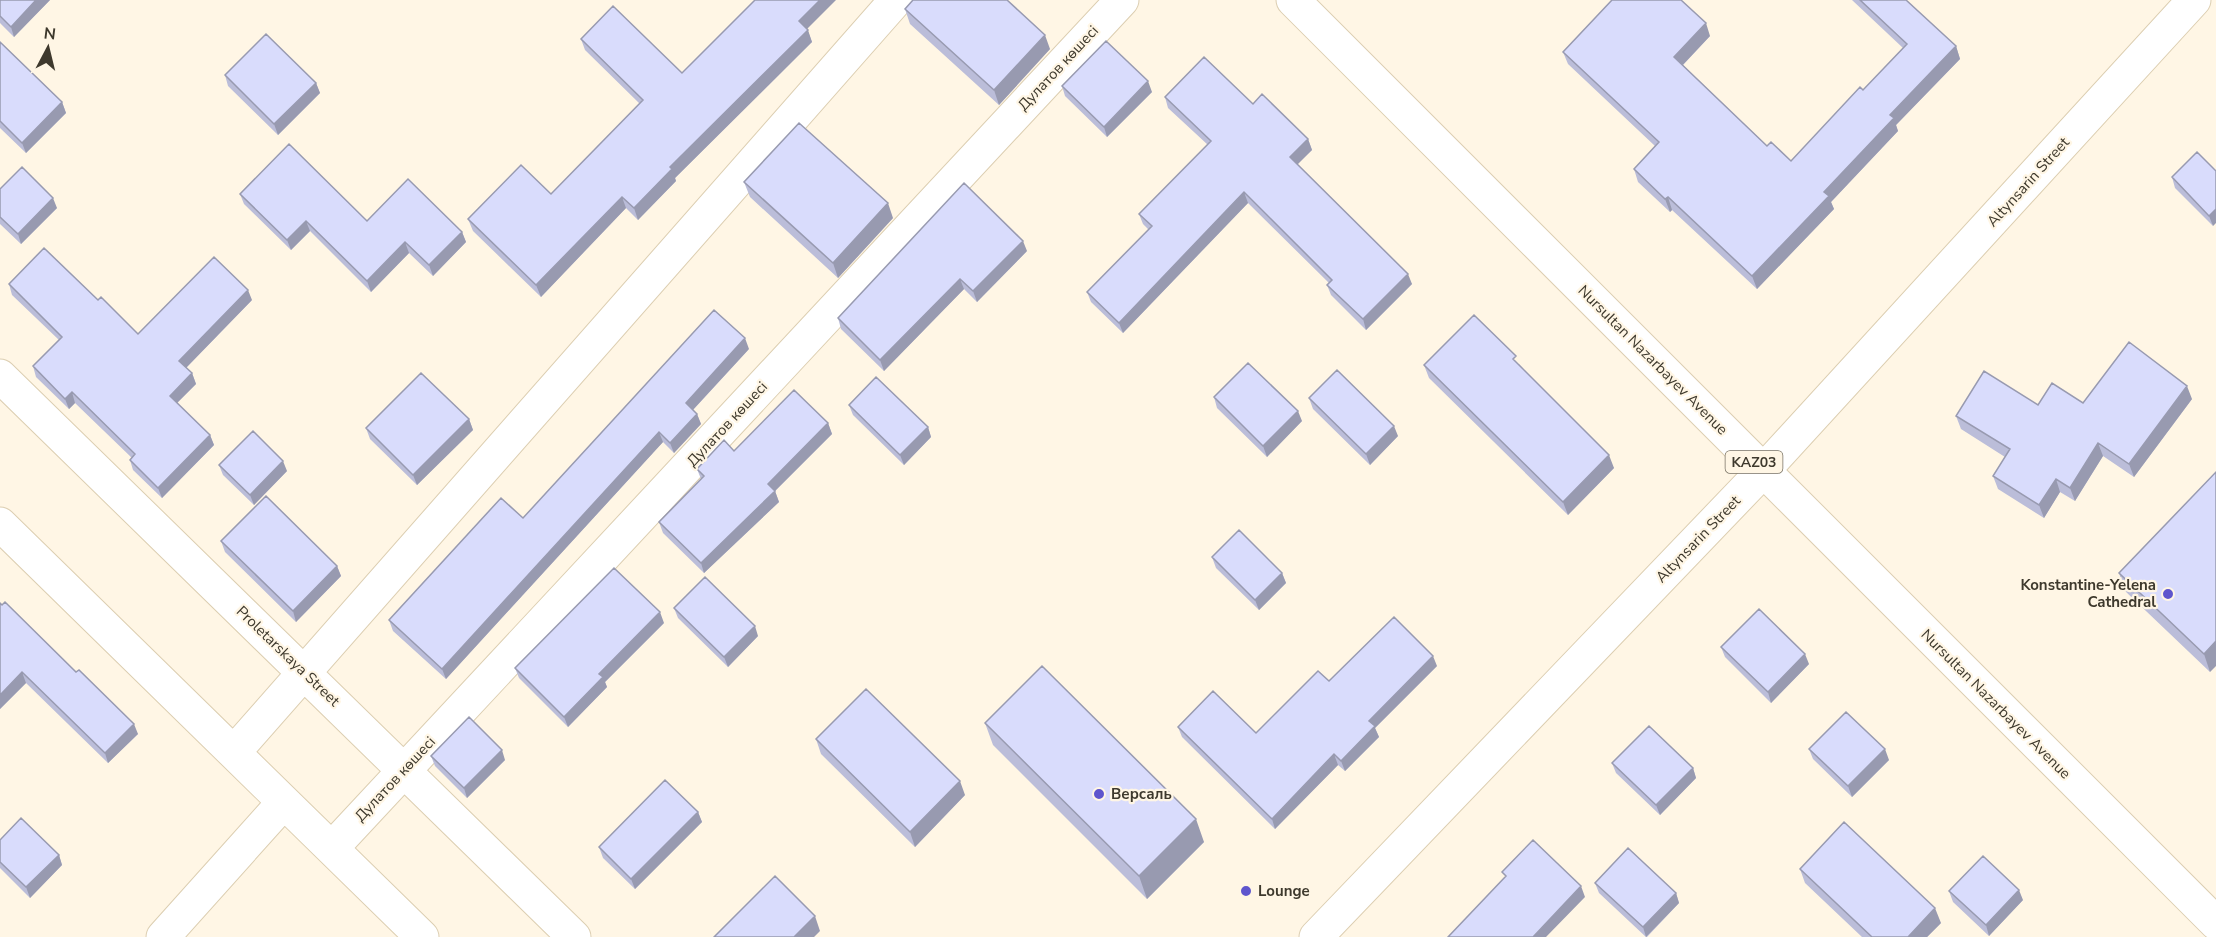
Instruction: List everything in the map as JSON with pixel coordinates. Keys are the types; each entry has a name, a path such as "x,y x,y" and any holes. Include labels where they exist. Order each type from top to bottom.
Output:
{"street":[{"path":"235,751 896,0"},
{"name":"Дулатов көшесі","path":"332,848 1122,0"},
{"name":"Nursultan Nazarbayev Avenue","path":"1293,0 2216,923"},
{"name":"Altynsarin Street","path":"1316,937 1763,471 2194,0"},
{"name":"Proletarskaya Street","path":"0,376 574,937"},
{"path":"0,524 235,751 283,803 422,937"},
{"path":"163,937 283,803"}],"building":[{"path":"0,0 36,0 11,27 0,16"},
{"path":"755,0 820,0 799,21 808,30 670,167 672,169 634,208 622,197 536,285 468,219 521,165 551,194 643,100 581,39 613,6 682,73"},
{"path":"913,0 1007,0 1045,35 994,90 905,9"},
{"path":"1612,0 1681,0 1706,23 1674,57 1767,146 1771,142 1791,161 1860,87 1863,90 1907,44 1860,0 1906,0 1956,46 1890,115 1894,118 1824,192 1829,196 1752,276 1668,197 1665,199 1634,169 1659,142 1563,52"},
{"path":"266,34 316,83 274,124 225,75"},
{"path":"1106,41 1148,81 1104,127 1062,86"},
{"path":"0,42 62,102 22,143 0,121"},
{"path":"1204,57 1253,104 1262,94 1308,139 1290,157 1408,274 1363,319 1327,285 1332,280 1244,192 1119,323 1087,292 1152,226 1139,214 1211,141 1165,97"},
{"path":"799,123 888,203 833,263 744,182"},
{"path":"289,144 367,221 408,179 462,232 429,265 405,242 367,281 306,221 287,240 240,194"},
{"path":"2197,152 2216,171 2216,209 2209,216 2172,177"},
{"path":"22,167 53,198 18,234 0,217 0,189"},
{"path":"964,183 1023,241 973,291 960,279 880,360 838,318"},
{"path":"44,248 98,300 101,297 138,334 214,257 248,290 179,361 192,373 170,396 210,435 158,488 130,460 135,454 72,392 65,399 33,366 62,337 9,284"},
{"path":"714,310 745,338 686,403 697,414 670,443 659,432 442,669 389,620 501,498 523,518"},
{"path":"1474,315 1516,356 1513,359 1609,455 1563,502 1424,365"},
{"path":"2129,342 2187,386 2129,464 2098,443 2070,488 2056,479 2039,505 1993,476 2010,449 1956,416 1984,371 2038,405 2052,383 2083,403"},
{"path":"1248,363 1298,411 1263,446 1214,397"},
{"path":"1337,370 1394,426 1366,454 1309,398"},
{"path":"421,373 469,419 413,475 366,428"},
{"path":"876,377 928,427 900,455 849,405"},
{"path":"794,390 828,423 768,484 775,491 701,563 659,522 704,476 697,469 724,440 734,451"},
{"path":"253,431 283,461 250,495 219,465"},
{"name":"Konstantine-Yelena Cathedral","path":"2216,472 2216,641 2204,654 2119,573"},
{"path":"266,496 337,566 293,611 221,541"},
{"path":"1239,530 1282,573 1255,600 1212,557"},
{"path":"614,568 660,612 599,674 603,677 564,717 515,668"},
{"path":"705,577 755,626 724,657 674,608"},
{"path":"5,602 76,672 79,670 134,724 105,753 22,672 0,695 0,603 2,605"},
{"path":"1759,609 1805,654 1768,692 1721,647"},
{"path":"1394,617 1433,656 1369,721 1375,726 1341,761 1334,754 1272,819 1178,727 1213,691 1256,733 1318,671 1329,681"},
{"name":"Версаль","path":"1042,666 1196,819 1139,876 985,723"},
{"path":"866,689 960,781 910,832 816,739"},
{"path":"1846,712 1885,749 1848,786 1809,749"},
{"path":"469,717 502,750 464,788 431,756"},
{"path":"1649,726 1693,768 1656,805 1612,763"},
{"path":"665,780 698,812 631,879 599,847"},
{"path":"21,818 59,855 26,887 0,862 0,840"},
{"path":"1844,822 1935,908 1908,937 1872,937 1800,869"},
{"path":"1533,840 1581,886 1533,937 1448,937 1506,876 1502,872"},
{"path":"1628,848 1676,893 1643,927 1595,883"},
{"path":"1983,856 2019,890 1986,925 1949,891"},
{"path":"775,876 815,916 794,937 714,937"}],"place":[{"name":"Konstantine-Yelena Cathedral","path":"2168,594"},
{"name":"Версаль","path":"1099,794"},
{"name":"Lounge","path":"1246,891"}]}
